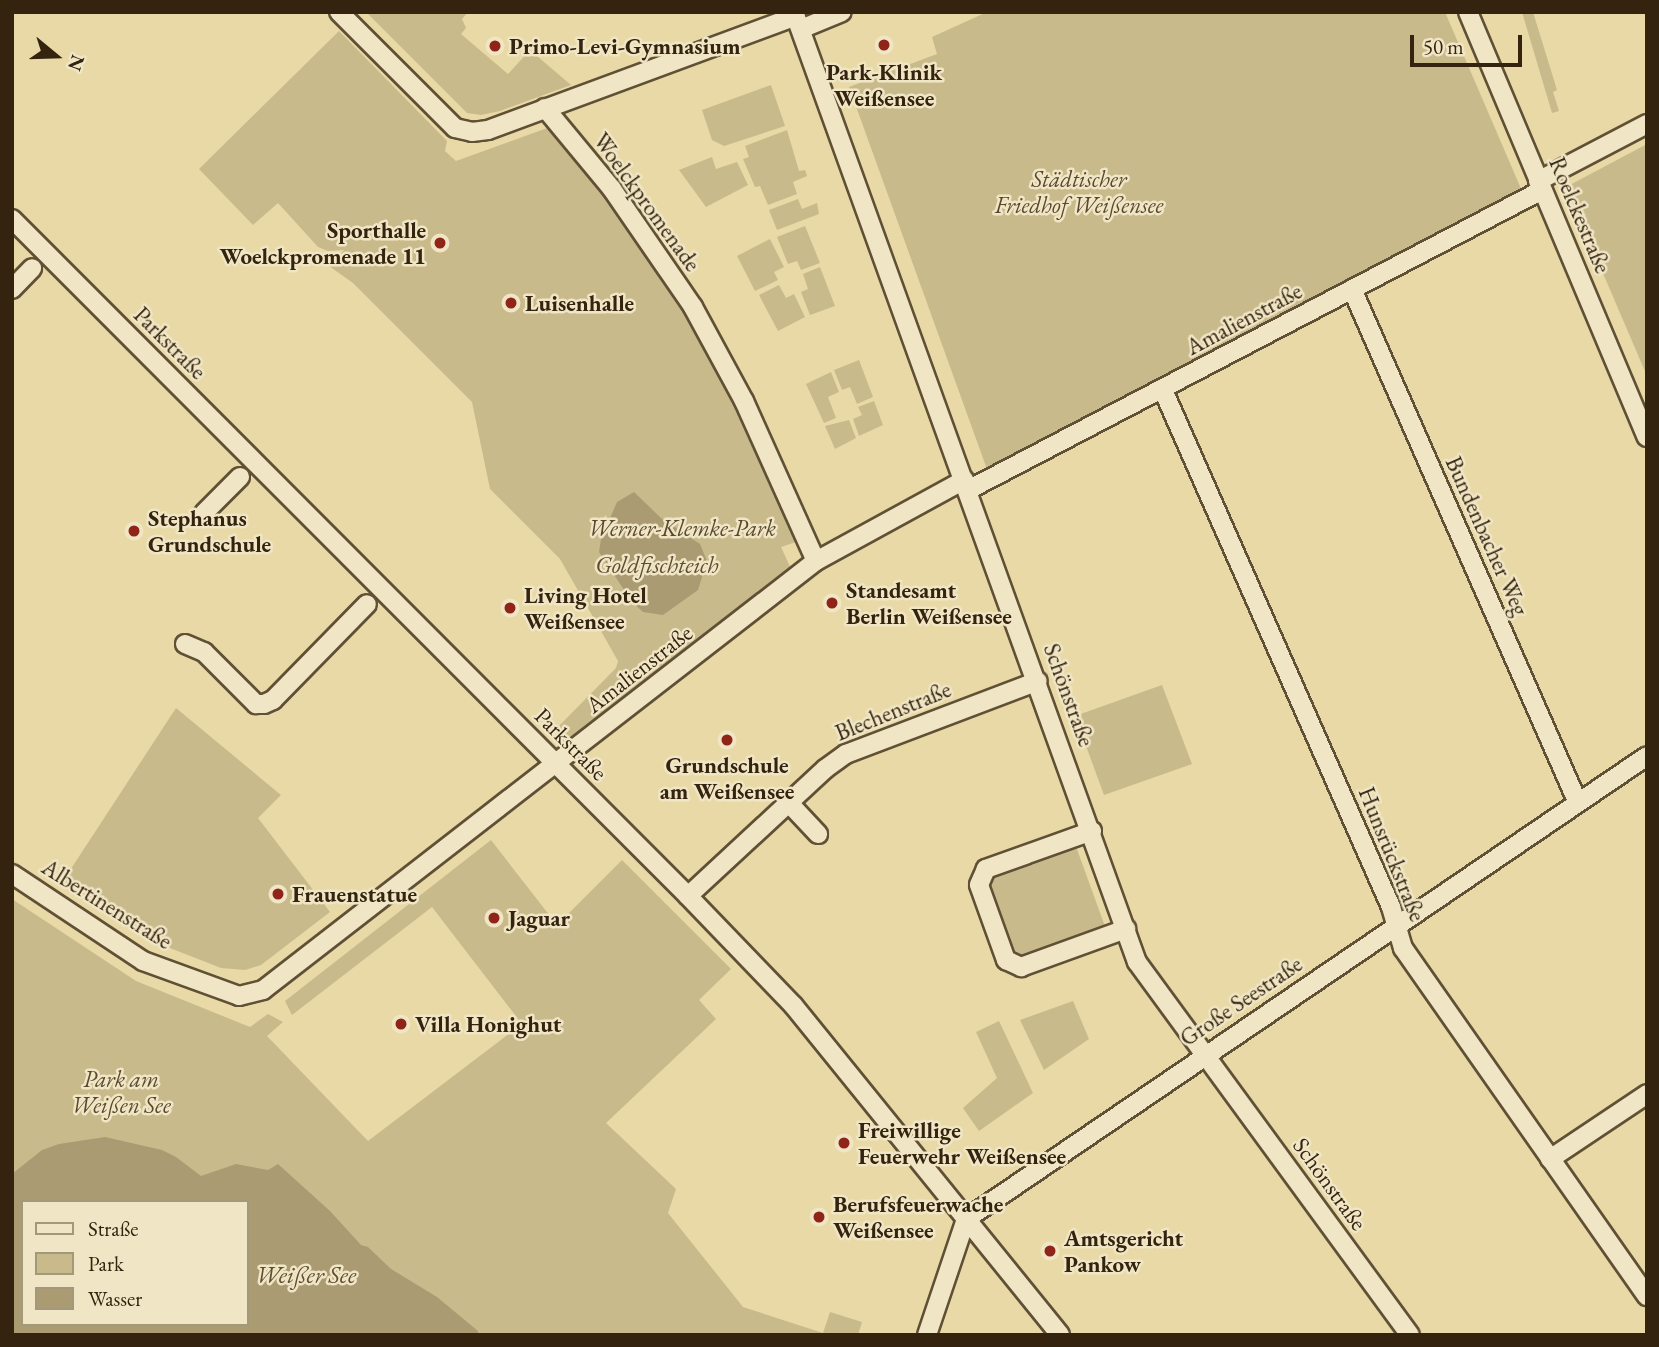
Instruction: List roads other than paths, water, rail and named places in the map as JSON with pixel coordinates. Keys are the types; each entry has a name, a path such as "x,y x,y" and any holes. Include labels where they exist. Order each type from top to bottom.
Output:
{"street":[{"path":"339,12 455,128 472,132 488,130 797,19 842,12"},
{"name":"Roelckestraße","path":"1468,12 1647,437"},
{"name":"Schönstraße","path":"797,19 1138,962 1410,1335"},
{"name":"Woelckpromenade","path":"545,108 612,189 693,307 744,401 816,561"},
{"name":"Amalienstraße","path":"217,990 239,996 263,990 816,561 1163,390 1352,289 1647,124"},
{"name":"Parkstraße","path":"12,219 688,896 793,1005 1060,1335"},
{"path":"12,289 32,268"},
{"name":"Bundenbacher Weg","path":"1352,289 1578,803"},
{"name":"Hunsrückstraße","path":"1163,390 1391,907 1403,948 1647,1296"},
{"path":"204,513 240,477"},
{"path":"185,643 204,652 256,704 264,704 273,700 367,604"},
{"name":"Blechenstraße","path":"688,896 788,802 846,754 1038,681"},
{"name":"Große Seestraße","path":"966,1219 1647,757"},
{"path":"788,802 818,834"},
{"path":"1092,831 986,869 979,885 1006,960 1021,967 1126,929"},
{"name":"Albertinenstraße","path":"12,874 143,961 217,990"},
{"path":"1550,1159 1647,1094"},
{"path":"927,1335 966,1219"}],"water":[{"name":"Goldfischteich","path":"634,492 661,518 700,544 707,561 698,590 663,615 643,612 632,602 599,552 601,539 617,502"},
{"name":"Weißer See","path":"105,1137 162,1150 201,1176 236,1164 268,1170 278,1164 330,1211 361,1245 368,1247 391,1269 437,1297 478,1331 478,1335 12,1335 12,1174 42,1150 59,1144"}],"place":[{"name":"Park-Klinik Weißensee","path":"884,45"},
{"name":"Primo-Levi-Gymnasium","path":"495,46"},
{"name":"Sporthalle Woelckpromenade 11","path":"440,243"},
{"name":"Luisenhalle","path":"511,303"},
{"name":"Stephanus Grundschule","path":"134,531"},
{"name":"Standesamt Berlin Weißensee","path":"832,603"},
{"name":"Living Hotel Weißensee","path":"510,608"},
{"name":"Grundschule am Weißensee","path":"727,740"},
{"name":"Frauenstatue","path":"278,894"},
{"name":"Jaguar","path":"494,918"},
{"name":"Villa Honighut","path":"401,1024"},
{"name":"Freiwillige Feuerwehr Weißensee","path":"844,1143"},
{"name":"Berufsfeuerwache Weißensee","path":"819,1217"},
{"name":"Amtsgericht Pankow","path":"1050,1251"}],"park label":[{"name":"Städtischer Friedhof Weißensee","path":"1079,192"},
{"name":"Werner-Klemke-Park","path":"682,528"},
{"name":"Park am Weißen See","path":"121,1092"}]}
